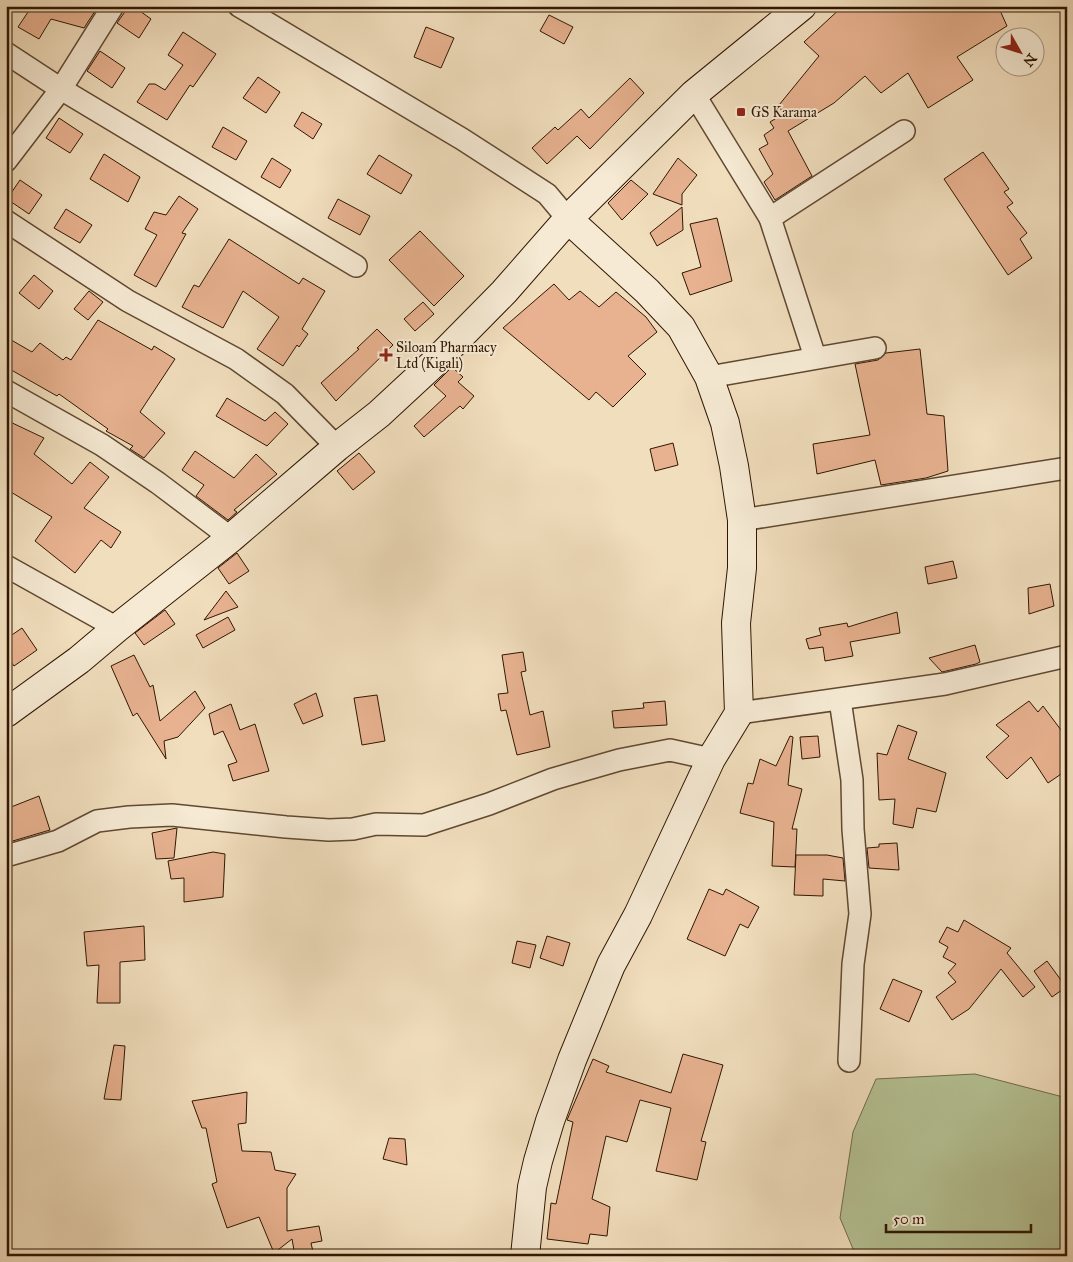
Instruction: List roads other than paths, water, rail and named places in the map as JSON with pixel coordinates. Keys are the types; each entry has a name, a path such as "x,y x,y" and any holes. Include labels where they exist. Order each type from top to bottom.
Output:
{"main road":[{"path":"6,713 79,660 231,538 337,447 379,414 433,364 504,292 568,219 694,94 802,6"},
{"path":"525,1256 532,1187 538,1161 572,1060 611,965 638,915 711,759 739,713 736,624 742,568 742,520 725,423 709,377 680,327 647,291 568,219"}],"street":[{"path":"6,161 61,89 113,6"},
{"path":"239,6 462,139 547,194 568,219"},
{"path":"6,53 61,89 356,266"},
{"path":"694,94 770,218 815,357"},
{"path":"770,218 904,131"},
{"path":"6,221 128,301 236,359 285,394 337,447"},
{"path":"709,377 875,348"},
{"path":"6,391 102,445 158,482 231,538"},
{"path":"742,520 1067,468"},
{"path":"6,566 117,628"},
{"path":"739,713 945,684 1067,656"},
{"path":"840,700 852,780 853,829 860,914 853,964 849,1061"},
{"path":"6,856 58,840 97,821 129,817 172,815 329,830 353,829 376,824 424,825 489,804 553,780 627,758 670,750 711,759"}],"place":[{"name":"GS Karama","path":"741,112"},
{"name":"Siloam Pharmacy Ltd (Kigali)","path":"386,355"}]}
